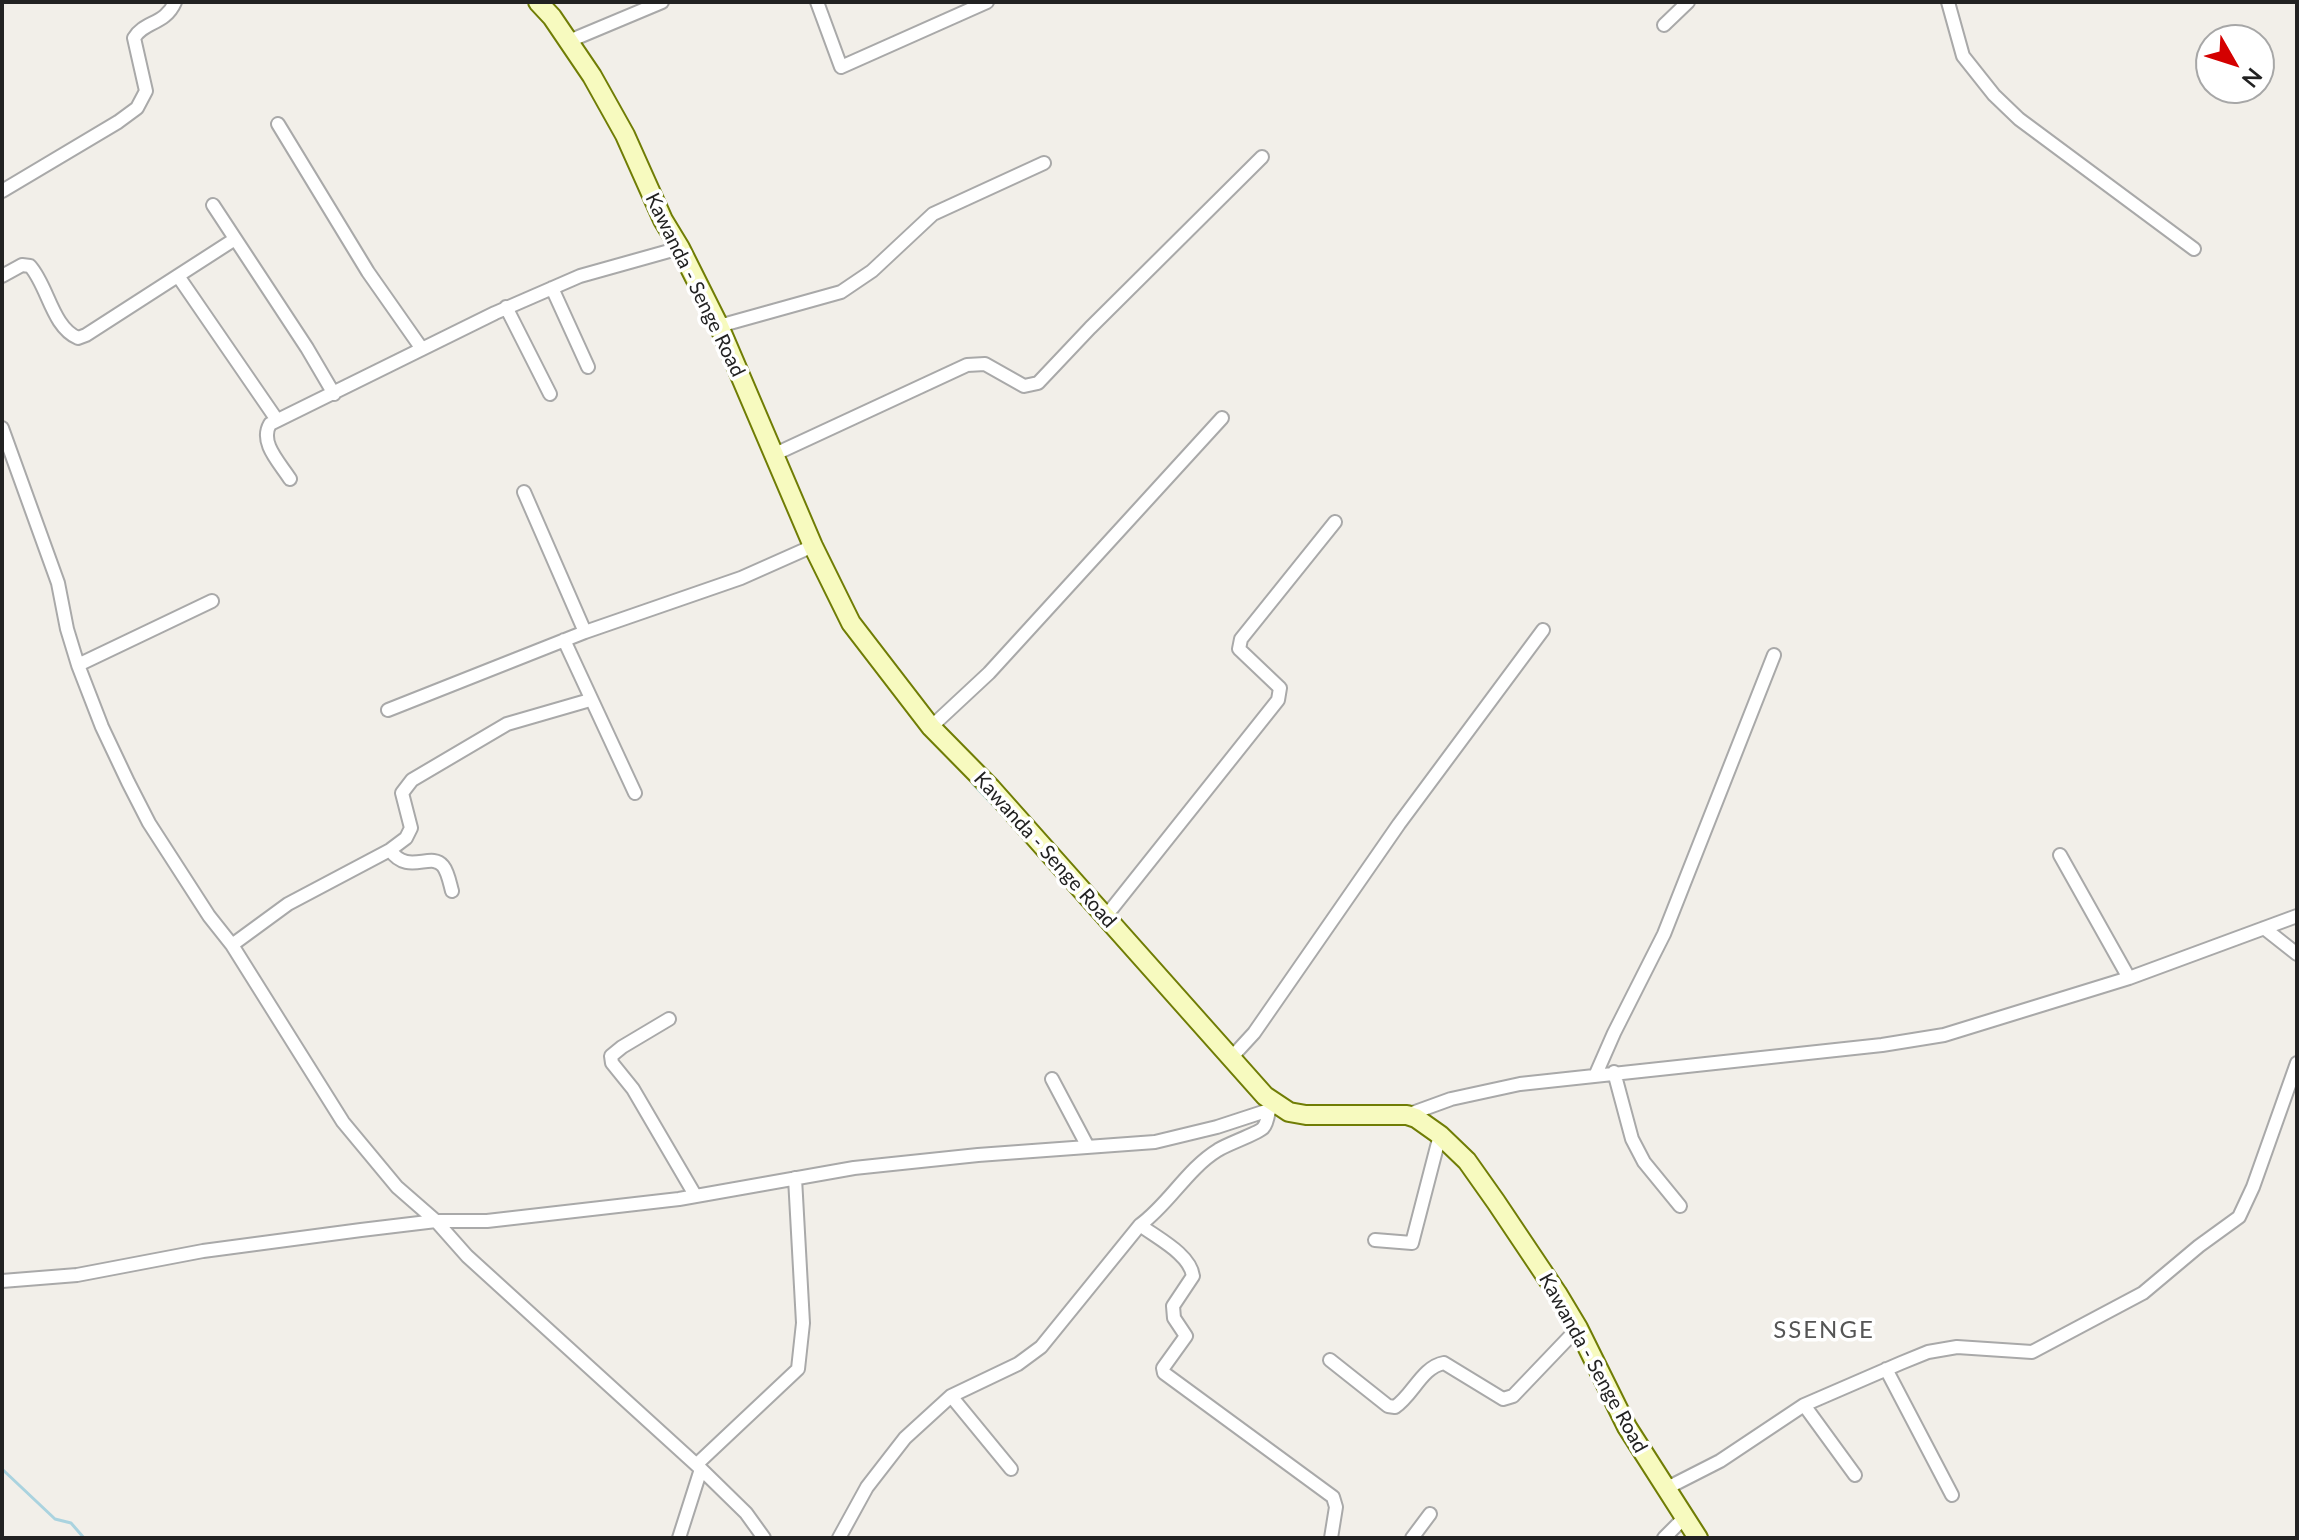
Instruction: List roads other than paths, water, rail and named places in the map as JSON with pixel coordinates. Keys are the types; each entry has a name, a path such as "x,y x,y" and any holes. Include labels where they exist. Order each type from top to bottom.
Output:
{"street":[{"path":"2,191 137,108 146,91 134,38 140,30 164,19 175,2"},
{"name":"Kawanda - Senge Road","path":"538,2 569,41 609,105 663,220 719,326 813,546 851,623 931,727 991,788 1106,916 1273,1108"},
{"path":"569,41 662,2"},
{"path":"817,2 841,67 987,2"},
{"path":"1664,25 1688,2"},
{"path":"1948,2 1963,56 1994,95 2019,119 2194,249"},
{"path":"278,124 368,272 422,349"},
{"path":"773,455 967,365 985,364 1024,386 1038,383 1262,157"},
{"path":"719,326 841,292 872,271 933,214 1044,163"},
{"path":"213,205 334,394"},
{"path":"2,276 22,265 30,266 41,278 58,318 70,335 78,338 235,239"},
{"path":"290,479 266,437 268,426 277,420 506,307 580,276 680,248"},
{"path":"178,276 277,420"},
{"path":"552,288 588,367"},
{"path":"506,307 550,394"},
{"path":"931,727 989,673 1222,418"},
{"path":"2,428 58,583 78,665 102,727 149,823 209,916 232,945 343,1122 397,1187 436,1221 467,1256 529,1314 699,1467 746,1513 764,1538"},
{"path":"524,492 585,632"},
{"path":"1106,916 1278,700 1280,688 1245,657 1239,649 1241,639 1335,522"},
{"path":"388,710 585,632 741,578 813,546"},
{"path":"78,665 212,601"},
{"path":"1231,1058 1254,1033 1399,824 1543,630"},
{"path":"564,640 635,793"},
{"path":"1596,1074 1664,934 1774,655"},
{"path":"232,945 288,904 390,850 410,833 402,793 412,780 507,724 590,700"},
{"path":"390,850 403,862 436,862 443,866 452,891"},
{"path":"2060,855 2129,978"},
{"path":"2,1281 77,1275 203,1251 436,1221 487,1221 695,1195 854,1168 1155,1142 1217,1127 1273,1108 1306,1115 1407,1115 1464,1096 1520,1084 1882,1045 1944,1035 2129,978 2297,916"},
{"path":"2264,928 2297,954"},
{"path":"669,1019 622,1047 611,1056 612,1063 633,1089 695,1195"},
{"path":"1667,1488 1720,1461 1804,1405 1886,1369 1928,1352 1957,1347 2032,1352 2123,1305 2164,1278 2199,1246 2239,1217 2253,1187 2297,1063"},
{"path":"1614,1072 1632,1139 1644,1162 1680,1206"},
{"path":"1052,1079 1088,1147"},
{"path":"839,1538 867,1487 905,1438 951,1396 1018,1364 1041,1347 1140,1225 1158,1212 1202,1161 1264,1128 1273,1108"},
{"name":"Kawanda - Senge Road","path":"1407,1115 1440,1135 1478,1175 1578,1328 1627,1427 1698,1538"},
{"path":"1375,1240 1412,1243 1440,1135"},
{"path":"679,1538 699,1467 798,1369 803,1323 795,1178"},
{"path":"1140,1225 1192,1268 1193,1276 1173,1306 1174,1318 1186,1336 1163,1368 1164,1373 1333,1497 1336,1507 1331,1538"},
{"path":"1330,1360 1388,1406 1395,1407 1403,1402 1428,1370 1444,1363 1503,1399 1513,1396 1578,1328"},
{"path":"1886,1369 1952,1495"},
{"path":"951,1396 1011,1469"},
{"path":"1804,1405 1855,1475"},
{"path":"1412,1538 1430,1514"},
{"path":"1664,1538 1684,1518"}],"waterway":[{"path":"973,784 1017,830"},
{"path":"2,1469 55,1519 71,1523 84,1538"}],"district":[{"name":"SSENGE","path":"1824,1330"}]}
